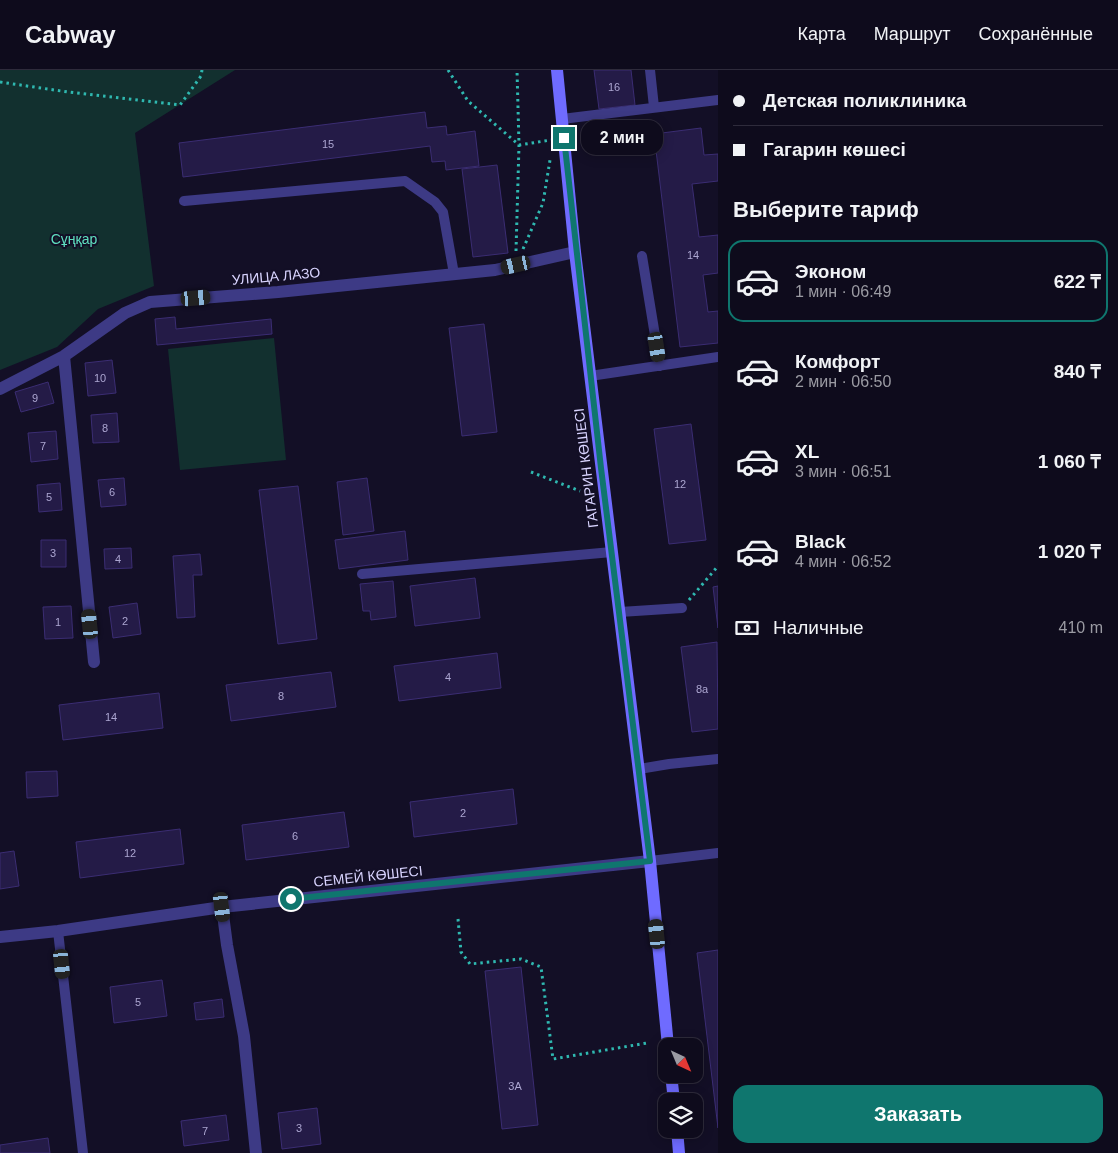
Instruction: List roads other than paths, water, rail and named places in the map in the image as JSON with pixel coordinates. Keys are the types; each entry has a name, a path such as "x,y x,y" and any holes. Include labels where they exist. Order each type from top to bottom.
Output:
{"street":[{"name":"ГАГАРИН КӨШЕСІ","path":"556,70 590,376 650,861 667,1038"},
{"name":"УЛИЦА ЛАЗО","path":"0,389 64,356 125,313 150,302 278,292 495,270 576,252"},
{"path":"64,356 94,662"},
{"name":"СЕМЕЙ КӨШЕСІ","path":"0,937 58,931 222,907 650,861"},
{"path":"222,907 244,1036 256,1153"},
{"path":"678,1138 679,1153"}],"lane":[{"path":"650,70 654,107"},
{"path":"562,119 718,100"},
{"path":"184,201 405,181 435,202 444,212 454,274"},
{"path":"642,256 660,366"},
{"path":"590,376 718,357"},
{"path":"362,574 612,552"},
{"path":"620,612 682,608"},
{"path":"639,769 718,759"},
{"path":"650,861 718,853"},
{"path":"58,931 83,1153"}],"park label":[{"name":"Сұңқар","path":"74,239"}]}
